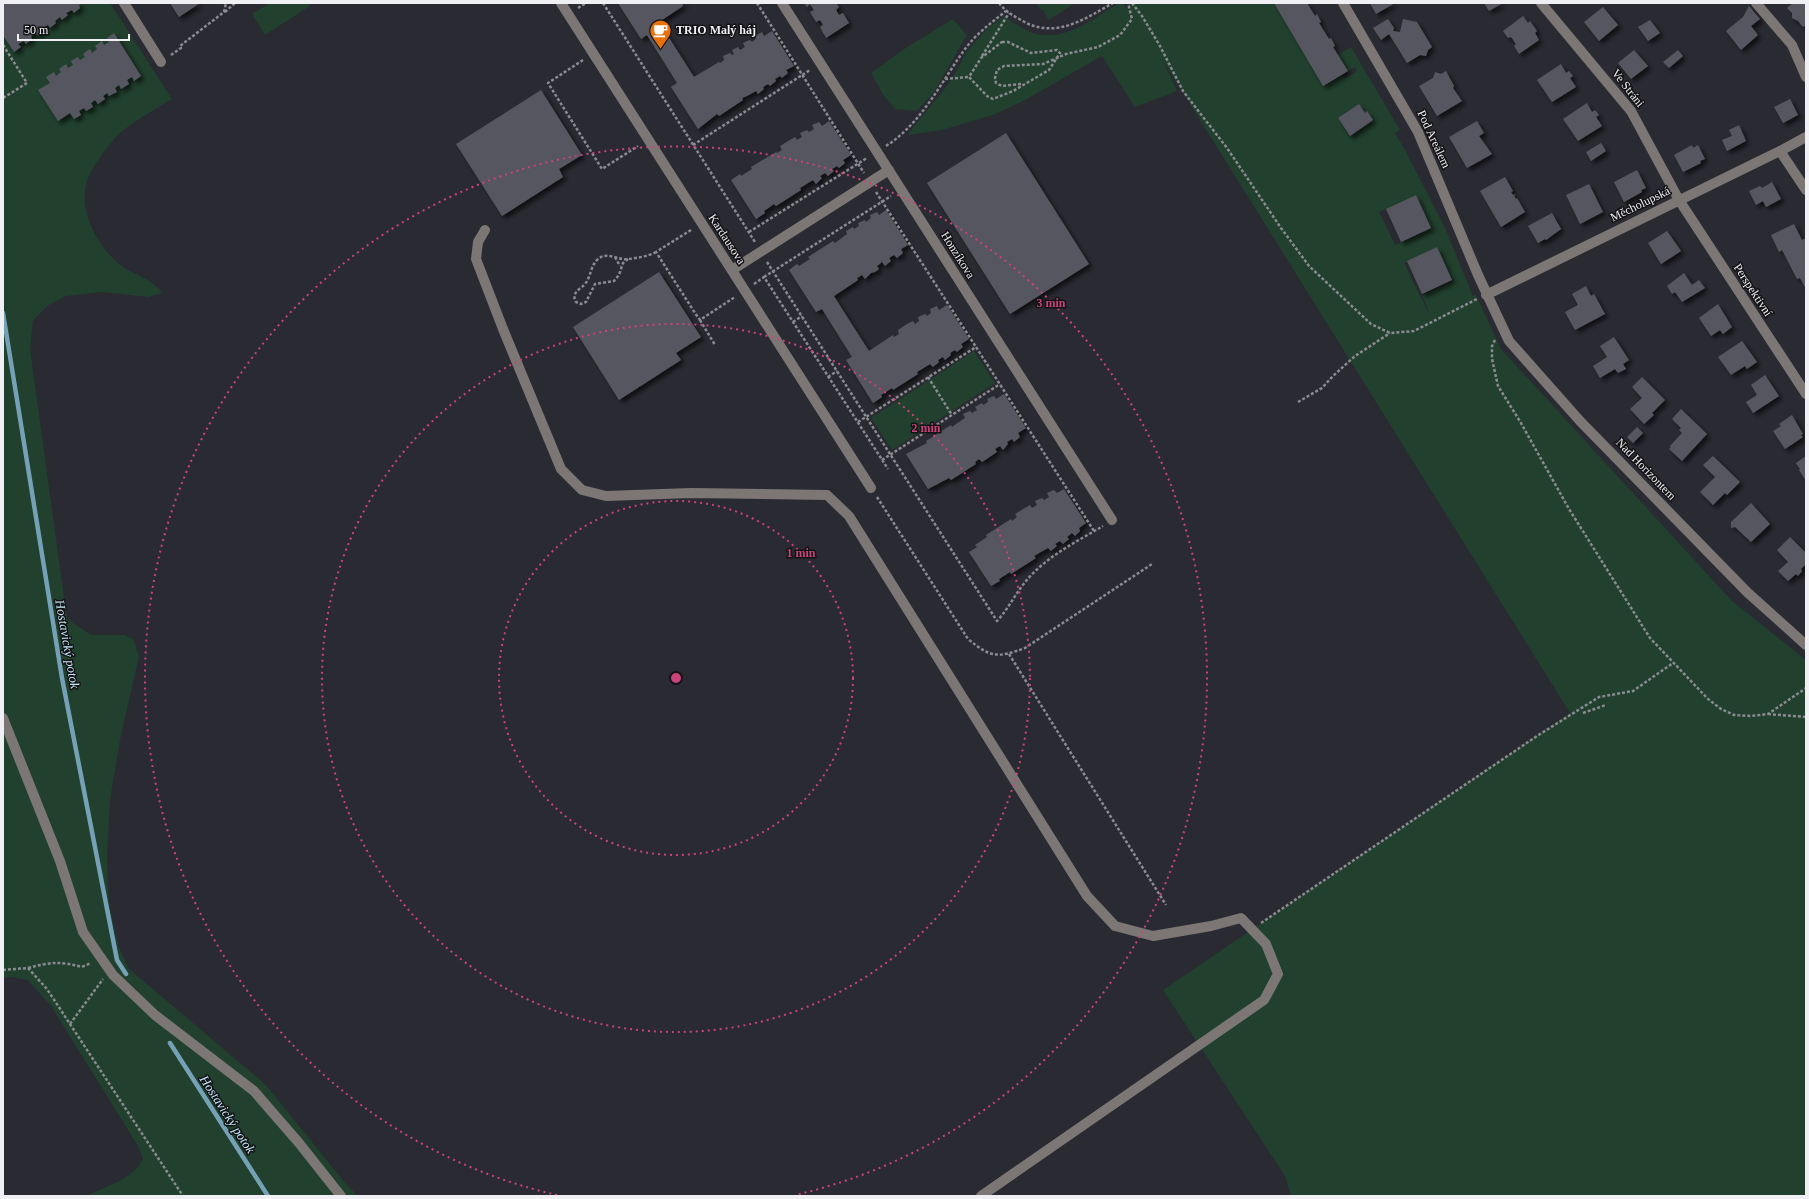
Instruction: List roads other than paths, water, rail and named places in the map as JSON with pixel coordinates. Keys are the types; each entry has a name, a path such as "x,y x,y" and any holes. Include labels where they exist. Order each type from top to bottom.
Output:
{"street":[{"path":"124,3 161,62"},
{"name":"Kardausova","path":"562,3 871,488"},
{"name":"Honzíkova","path":"782,3 1112,520"},
{"name":"Pod Areálem","path":"1343,3 1418,132 1486,295"},
{"path":"1756,3 1792,45 1806,77"},
{"name":"Ve Stráni","path":"1545,5 1631,111 1679,200"},
{"name":"Měcholupská","path":"1486,295 1806,137"},
{"path":"1780,151 1806,190"},
{"path":"732,270 889,170"},
{"name":"Perspektivní","path":"1679,200 1806,394"},
{"path":"485,230 478,242 476,259 502,329 561,469 582,490 606,496 691,493 827,495 850,516 1087,896 1115,926 1153,936 1211,926 1241,918 1266,944 1278,974 1264,1000 982,1196"},
{"name":"Nad Horizontem","path":"1486,295 1509,341 1580,420 1747,592 1806,646"},
{"path":"3,718 60,861 83,932 108,968 113,975 155,1015 254,1091 299,1143 341,1196"}],"waterway":[{"name":"Hostavický potok","path":"3,313 62,678 117,960 126,974"},
{"name":"Hostavický potok","path":"170,1043 268,1196"}],"place":[{"name":"TRIO Malý háj","path":"660,50"}]}
